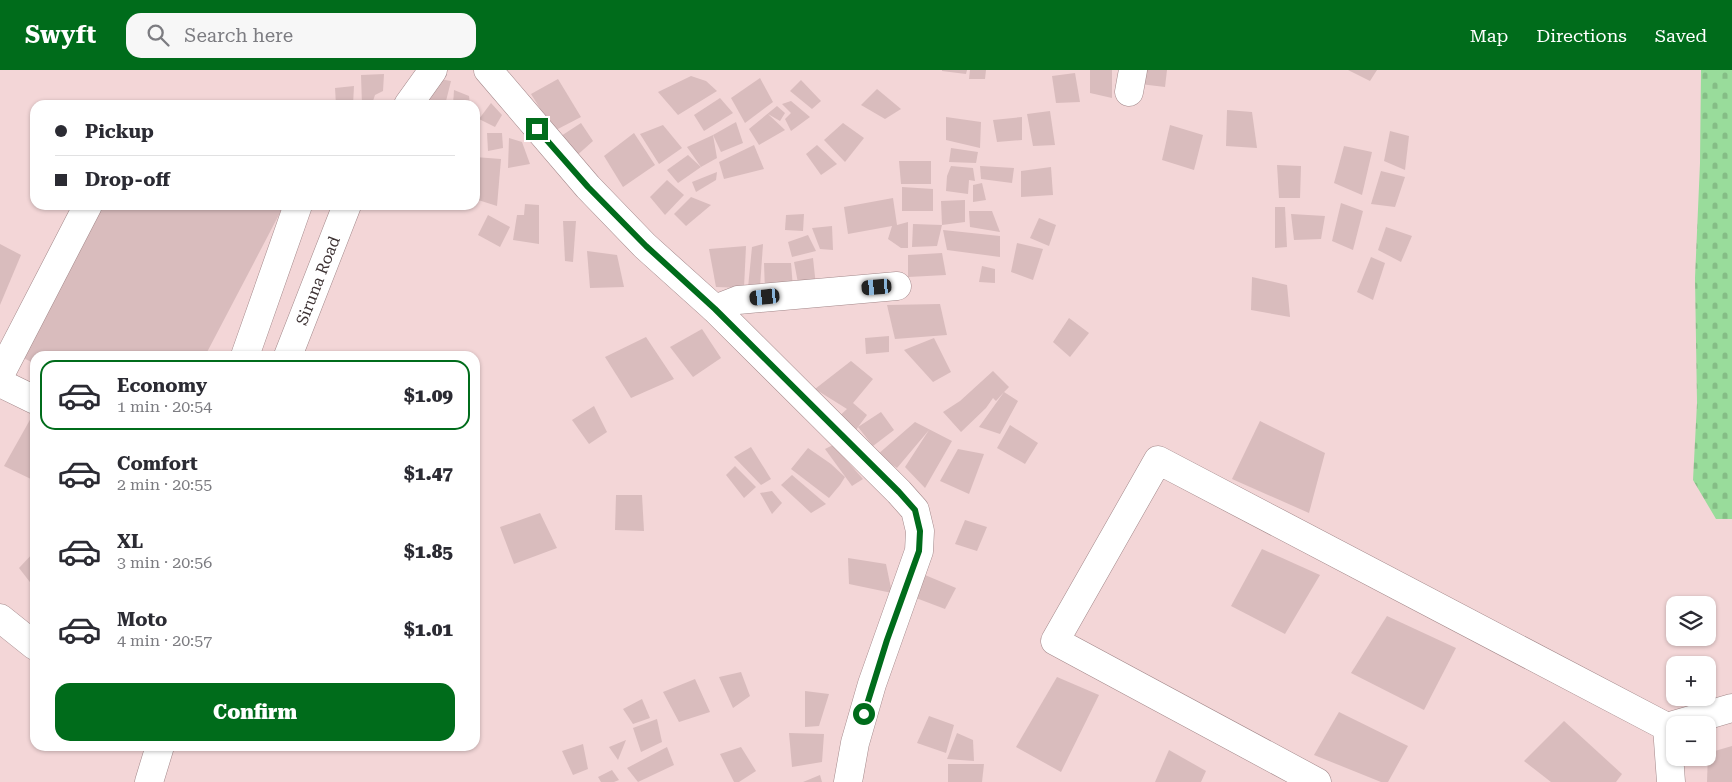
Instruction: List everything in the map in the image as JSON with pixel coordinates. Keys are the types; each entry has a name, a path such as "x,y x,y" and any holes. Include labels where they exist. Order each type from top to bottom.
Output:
{"street":[{"path":"412,100 433,70"},
{"path":"488,70 588,187 646,246 715,309 915,510 920,531 919,551 872,684 855,743 848,782"},
{"path":"0,376 85,210"},
{"path":"247,351 296,210"},
{"name":"Siruna Road","path":"290,351 345,210"},
{"path":"715,309 738,300 897,286"},
{"path":"0,383 30,398"},
{"path":"1317,782 1055,641 1158,460 1666,726"},
{"path":"0,618 30,642"},
{"path":"1705,716 1732,708"},
{"path":"149,782 158,751"},
{"path":"1670,766 1671,782"}],"green space":[{"path":"1701,70 1732,70 1732,519 1716,519 1693,480 1697,403 1695,278 1700,163"}],"building":[{"path":"942,70 967,70 966,74"},
{"path":"970,70 986,70 985,79 969,79"},
{"path":"1090,70 1112,70 1112,98 1090,93"},
{"path":"1143,70 1167,70 1165,87 1140,84"},
{"path":"1348,70 1377,70 1370,81"},
{"path":"1075,73 1080,102 1056,103 1052,76"},
{"path":"384,74 383,91 375,95 373,100 362,100 361,75"},
{"path":"691,76 706,81 717,91 678,115 658,92"},
{"path":"429,77 451,81 446,100 429,100"},
{"path":"760,78 773,102 745,123 731,98"},
{"path":"558,79 581,117 554,131 531,94"},
{"path":"801,80 821,101 812,109 790,91"},
{"path":"354,86 353,100 336,100 335,88"},
{"path":"877,89 901,109 885,119 861,105"},
{"path":"454,90 469,96 469,100 453,100"},
{"path":"720,98 733,113 704,131 694,115"},
{"path":"791,101 810,117 791,131 785,119 791,113 782,104"},
{"path":"491,103 502,115 495,127 480,120"},
{"path":"777,106 785,113 780,121 768,114 785,130 759,145 749,129"},
{"path":"1227,110 1252,112 1257,148 1226,146"},
{"path":"1050,111 1055,145 1033,146 1027,114"},
{"path":"946,117 981,122 980,148 946,140"},
{"path":"1022,117 1022,140 997,142 993,120"},
{"path":"736,122 743,143 721,152 713,135"},
{"path":"581,123 593,141 574,158 558,138"},
{"path":"843,123 864,138 845,162 824,140"},
{"path":"663,125 682,148 659,164 640,134"},
{"path":"1170,125 1203,135 1194,170 1162,160"},
{"path":"1390,131 1409,136 1405,170 1384,161"},
{"path":"487,133 502,133 503,148 488,151"},
{"path":"634,133 655,165 623,187 604,156"},
{"path":"713,135 717,158 701,167 687,147"},
{"path":"509,138 522,142 530,164 508,168"},
{"path":"754,145 764,169 724,179 719,162"},
{"path":"817,145 837,164 821,175 806,154"},
{"path":"1344,146 1372,152 1362,195 1334,183"},
{"path":"951,148 978,152 976,163 949,162"},
{"path":"688,155 701,167 678,183 667,170"},
{"path":"480,157 501,159 497,206 480,201"},
{"path":"899,161 931,161 931,184 901,184"},
{"path":"1277,165 1301,166 1300,198 1279,198"},
{"path":"951,166 973,168 975,181 969,180 968,194 946,191 947,176"},
{"path":"980,166 1014,168 1012,183 981,179"},
{"path":"1051,167 1053,195 1021,197 1021,171"},
{"path":"1381,171 1405,177 1395,207 1371,204"},
{"path":"717,172 716,180 696,192 692,182"},
{"path":"667,180 684,195 665,215 650,197"},
{"path":"982,183 986,200 973,202 973,185"},
{"path":"902,187 933,189 933,211 902,211"},
{"path":"691,197 711,205 686,226 674,214"},
{"path":"893,198 897,225 908,222 908,248 901,248 888,239 892,226 848,234 844,207"},
{"path":"965,200 965,222 942,225 941,201"},
{"path":"1341,203 1363,211 1353,250 1332,241"},
{"path":"525,204 539,205 539,244 513,240 517,215 524,215"},
{"path":"1275,207 1285,207 1287,247 1275,248"},
{"path":"94,210 281,210 208,351 30,351 30,361 18,355"},
{"path":"969,211 992,211 1000,232 970,227"},
{"path":"804,214 803,231 785,230 786,215"},
{"path":"1291,214 1325,216 1321,239 1294,240"},
{"path":"488,215 510,227 500,247 478,235"},
{"path":"1039,218 1056,225 1049,246 1030,238"},
{"path":"563,221 576,221 573,262 565,261"},
{"path":"913,224 942,225 937,246 912,247"},
{"path":"832,226 833,250 820,249 812,228"},
{"path":"1386,227 1412,236 1401,262 1378,250"},
{"path":"943,230 1000,236 1000,257 947,250"},
{"path":"808,235 816,251 792,257 788,242"},
{"path":"1017,243 1043,249 1033,280 1011,272"},
{"path":"0,244 21,255 0,305"},
{"path":"763,244 760,287 748,288 752,247"},
{"path":"746,246 744,288 716,287 709,249"},
{"path":"587,251 617,255 624,287 590,288"},
{"path":"942,253 946,275 908,277 908,255"},
{"path":"1371,257 1385,263 1373,300 1357,292"},
{"path":"813,258 816,286 799,288 794,262"},
{"path":"764,263 791,263 793,288 765,292"},
{"path":"982,266 995,269 995,283 979,282"},
{"path":"1252,277 1287,285 1290,317 1251,310"},
{"path":"940,304 947,335 895,339 887,305"},
{"path":"1069,318 1089,333 1070,357 1053,342"},
{"path":"702,329 721,358 693,377 670,347"},
{"path":"889,336 889,352 866,354 865,338"},
{"path":"646,337 674,379 631,398 605,357"},
{"path":"934,338 951,372 933,382 904,350"},
{"path":"851,361 873,379 853,403 867,415 853,435 834,421 847,409 815,389"},
{"path":"993,371 1009,387 996,401 993,398 986,408 961,432 943,412 960,401"},
{"path":"1004,392 1018,401 1000,434 979,427"},
{"path":"594,406 607,432 589,444 572,420"},
{"path":"881,412 894,430 873,446 858,427"},
{"path":"30,420 30,479 4,466"},
{"path":"1260,421 1325,453 1309,513 1232,479"},
{"path":"915,422 952,441 925,488 905,467 929,430 897,468 877,455"},
{"path":"1010,425 1038,443 1025,464 997,448"},
{"path":"833,445 863,479 852,486 825,449"},
{"path":"751,447 771,479 761,485 734,457"},
{"path":"808,448 831,464 845,477 829,498 791,469"},
{"path":"958,449 984,454 969,494 940,481"},
{"path":"735,466 756,487 744,498 726,475"},
{"path":"792,475 826,504 811,513 781,485"},
{"path":"772,491 782,503 772,514 760,493"},
{"path":"616,495 642,495 644,531 615,530"},
{"path":"540,513 557,548 514,564 500,527"},
{"path":"965,520 987,527 977,551 955,544"},
{"path":"1262,549 1320,575 1285,634 1231,606"},
{"path":"30,556 30,582 19,568"},
{"path":"848,558 886,564 892,593 849,584"},
{"path":"925,575 956,588 945,609 916,598"},
{"path":"1387,616 1456,648 1424,710 1351,673"},
{"path":"741,672 750,696 733,708 719,677"},
{"path":"1057,677 1099,695 1061,772 1016,747"},
{"path":"695,679 710,712 679,722 663,692"},
{"path":"805,691 829,694 819,726 805,727"},
{"path":"642,699 650,718 633,724 623,709"},
{"path":"1339,712 1408,746 1388,782 1381,782 1314,755"},
{"path":"929,716 954,725 946,753 917,743"},
{"path":"657,719 662,742 641,752 633,728"},
{"path":"1564,721 1622,774 1616,782 1551,782 1524,761"},
{"path":"789,733 824,734 822,762 792,767"},
{"path":"957,733 973,740 974,761 947,759"},
{"path":"626,740 618,760 609,747"},
{"path":"583,744 588,769 573,775 562,751"},
{"path":"1732,746 1732,782 1707,782 1708,766 1716,766 1716,751"},
{"path":"667,747 674,765 638,782 627,768"},
{"path":"741,747 756,771 739,782 734,782 720,754"},
{"path":"1169,750 1206,771 1201,782 1155,782"},
{"path":"948,764 984,764 982,782 948,782"},
{"path":"612,770 619,780 601,782 598,777"},
{"path":"820,775 822,782 803,782"}],"route":[{"path":"537,129 588,187 646,246 715,309 915,510 920,531 919,551 913,573 872,684 864,714"}]}
